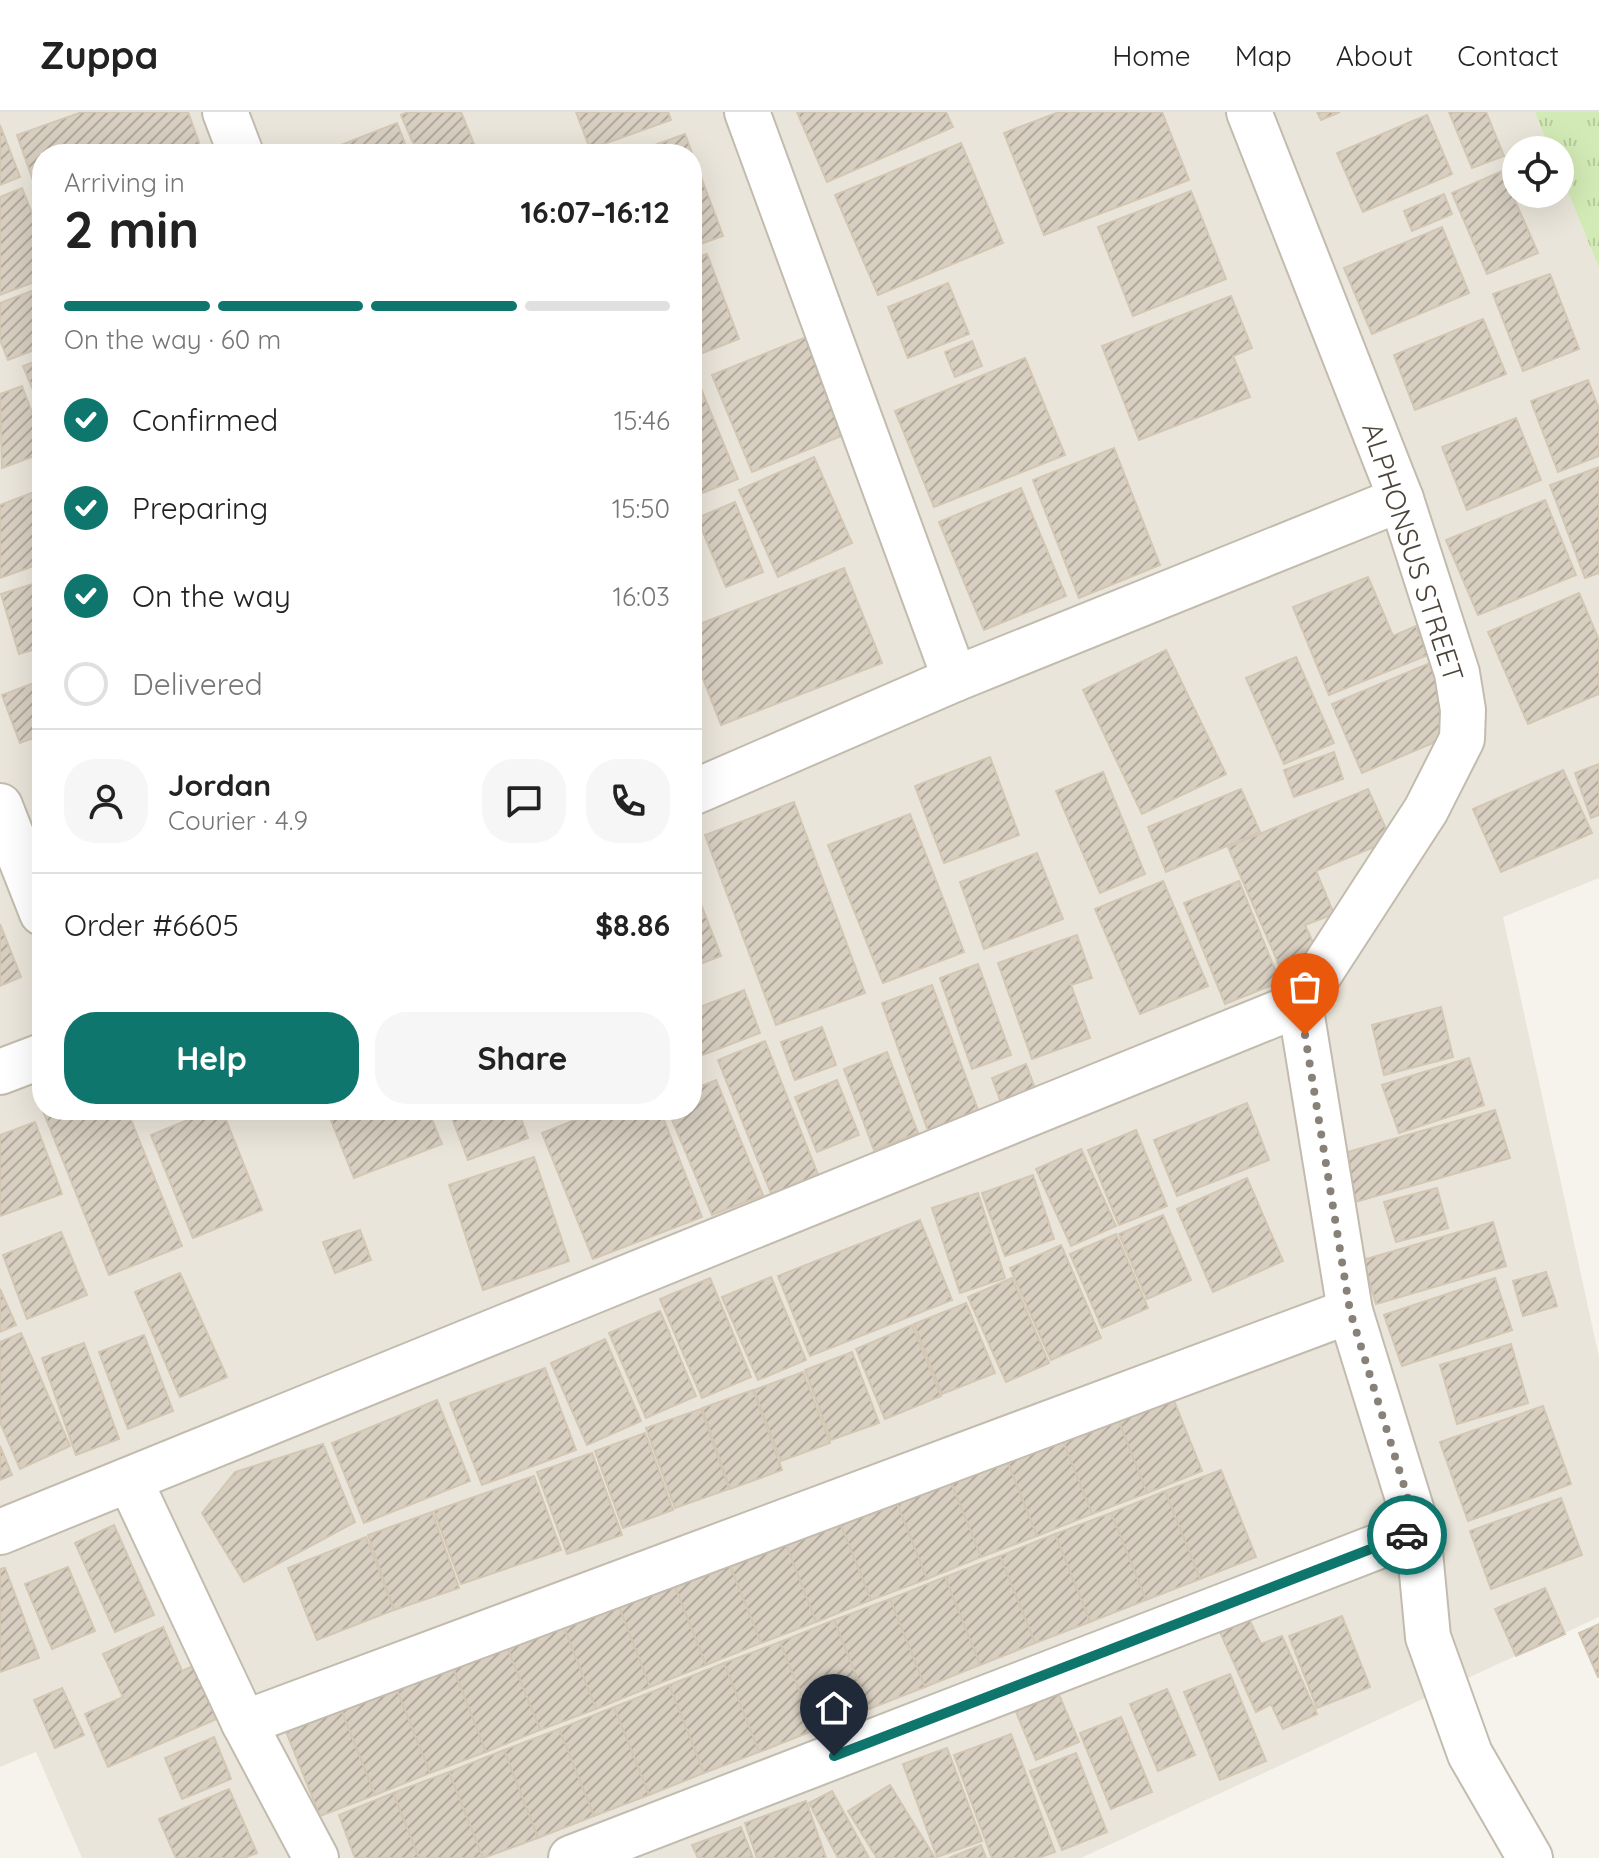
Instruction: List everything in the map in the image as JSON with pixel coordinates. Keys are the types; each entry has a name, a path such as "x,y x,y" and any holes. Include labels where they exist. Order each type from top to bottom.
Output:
{"street":[{"path":"225,112 237,144"},
{"path":"747,112 955,679"},
{"name":"ALPHONSUS STREET","path":"1249,112 1401,499 1457,673 1463,710 1462,739 1426,810 1300,1004"},
{"path":"702,789 955,679 1401,499"},
{"path":"0,806 32,888"},
{"path":"0,1532 1300,1004 1350,1311 1418,1531 1428,1637 1470,1754 1530,1858"},
{"path":"0,1072 32,1060"},
{"path":"244,1723 1350,1311"},
{"path":"130,1481 244,1723 316,1858"},
{"path":"571,1858 1418,1531"}],"shaded area":[{"path":"0,112 1535,112 1544,136 1502,136 1502,208 1574,207 1599,268 1599,878 1503,917 1599,1357 1599,1617 1081,1858 82,1858 36,1752 0,1767"}],"green space":[{"path":"1535,112 1599,112 1599,268 1574,207 1574,136 1544,136"}],"building":[{"path":"82,112 188,112 199,144 32,144 32,178 17,135"},
{"path":"408,112 461,112 474,144 414,144 401,115"},
{"path":"576,112 668,112 671,120 604,144 588,144"},
{"path":"797,112 946,112 953,127 827,182"},
{"path":"1059,112 1162,112 1189,180 1044,235 1004,133"},
{"path":"1317,112 1340,112 1321,120"},
{"path":"1449,112 1486,112 1502,157 1472,168"},
{"path":"1427,115 1452,174 1363,212 1337,153"},
{"path":"397,123 405,144 343,144"},
{"path":"0,125 20,177 0,185"},
{"path":"685,134 689,144 658,144"},
{"path":"961,143 1003,243 878,295 835,195"},
{"path":"1502,171 1502,208 1518,208 1538,253 1487,274 1452,193"},
{"path":"702,180 723,236 702,243"},
{"path":"22,188 32,213 32,283 0,295 0,197"},
{"path":"1191,191 1226,279 1133,316 1098,227"},
{"path":"1444,194 1452,214 1412,231 1404,211"},
{"path":"1442,227 1469,293 1372,334 1344,268"},
{"path":"707,254 739,339 702,353 702,256"},
{"path":"1550,274 1579,349 1523,371 1493,294"},
{"path":"948,283 969,334 908,358 888,307"},
{"path":"32,291 32,351 8,360 0,340 0,303"},
{"path":"1231,296 1252,348 1233,356 1250,397 1139,440 1102,346"},
{"path":"1483,319 1506,374 1415,410 1394,355"},
{"path":"809,336 849,433 752,472 712,375"},
{"path":"972,341 982,366 955,377 945,352"},
{"path":"1025,358 1065,455 934,507 895,411"},
{"path":"32,363 32,387 23,366"},
{"path":"1588,380 1599,409 1599,456 1558,472 1531,401"},
{"path":"22,386 32,412 32,457 2,468 0,394"},
{"path":"702,391 738,479 702,493"},
{"path":"1516,418 1541,480 1467,510 1442,447"},
{"path":"1114,448 1160,565 1079,598 1033,480"},
{"path":"814,457 852,543 778,577 739,490"},
{"path":"1599,467 1599,573 1585,578 1550,485"},
{"path":"1021,488 1066,596 984,630 939,522"},
{"path":"32,493 32,567 0,578 0,505"},
{"path":"1545,500 1576,575 1478,615 1446,540"},
{"path":"735,502 763,572 726,587 702,530 702,516"},
{"path":"844,568 882,663 721,725 702,676 702,623"},
{"path":"1368,577 1393,636 1416,626 1428,655 1329,695 1293,607"},
{"path":"32,584 32,650 19,654 1,594"},
{"path":"1579,593 1599,640 1599,694 1528,724 1488,632"},
{"path":"1166,650 1226,774 1142,814 1083,690"},
{"path":"1296,657 1334,743 1284,764 1246,678"},
{"path":"1430,663 1459,732 1362,773 1332,704"},
{"path":"32,684 32,739 20,743 2,695"},
{"path":"1334,752 1343,779 1294,797 1284,770"},
{"path":"990,757 1019,835 944,863 915,786"},
{"path":"1599,764 1599,815 1591,818 1575,773"},
{"path":"1563,770 1592,833 1501,872 1473,809"},
{"path":"1103,772 1145,874 1100,893 1056,791"},
{"path":"1241,789 1260,832 1166,872 1148,827"},
{"path":"1368,789 1391,840 1316,871 1334,914 1305,925 1320,958 1283,974 1228,847"},
{"path":"794,802 865,993 776,1025 705,835"},
{"path":"910,814 964,952 883,983 828,845"},
{"path":"1037,853 1063,919 984,949 960,882"},
{"path":"1163,881 1208,986 1140,1014 1095,909"},
{"path":"1239,881 1280,982 1225,1004 1184,903"},
{"path":"702,907 721,956 702,963"},
{"path":"0,924 21,977 0,986"},
{"path":"1077,935 1092,978 1071,985 1090,1038 1032,1059 998,963"},
{"path":"978,964 1011,1055 972,1069 940,978"},
{"path":"932,985 979,1113 928,1131 882,1003"},
{"path":"744,990 760,1033 702,1055 702,1006"},
{"path":"1441,1007 1453,1057 1384,1075 1372,1025"},
{"path":"822,1027 836,1065 795,1080 781,1042"},
{"path":"765,1041 819,1177 772,1196 718,1060"},
{"path":"887,1052 918,1133 874,1150 844,1069"},
{"path":"1469,1058 1484,1105 1399,1133 1382,1085"},
{"path":"1026,1064 1040,1102 1006,1116 992,1078"},
{"path":"716,1080 763,1195 712,1215 672,1120 702,1120 702,1086"},
{"path":"837,1080 859,1135 817,1152 795,1097"},
{"path":"1247,1103 1269,1160 1177,1196 1154,1140"},
{"path":"1495,1110 1510,1158 1355,1202 1341,1154"},
{"path":"47,1120 131,1120 182,1246 109,1275"},
{"path":"188,1120 226,1120 262,1210 193,1238 151,1135"},
{"path":"331,1120 432,1120 442,1144 354,1178"},
{"path":"453,1120 522,1120 528,1138 468,1160"},
{"path":"575,1120 664,1120 702,1217 593,1259 542,1133"},
{"path":"35,1122 62,1194 0,1216 0,1135"},
{"path":"1136,1130 1167,1206 1119,1225 1088,1150"},
{"path":"1081,1149 1116,1226 1071,1246 1036,1169"},
{"path":"534,1157 569,1261 483,1290 449,1185"},
{"path":"1033,1175 1054,1239 1005,1256 982,1193"},
{"path":"1247,1178 1283,1261 1213,1292 1177,1209"},
{"path":"1437,1188 1448,1228 1396,1242 1384,1202"},
{"path":"978,1193 1005,1278 960,1293 932,1208"},
{"path":"1163,1215 1191,1280 1147,1299 1119,1234"},
{"path":"920,1220 952,1300 810,1356 778,1276"},
{"path":"1493,1222 1506,1266 1376,1304 1363,1260"},
{"path":"360,1230 371,1260 335,1273 323,1242"},
{"path":"61,1232 87,1295 27,1319 3,1255"},
{"path":"1116,1234 1148,1308 1102,1328 1070,1254"},
{"path":"1061,1245 1101,1338 1051,1360 1010,1268"},
{"path":"1546,1272 1557,1306 1523,1316 1513,1281"},
{"path":"180,1273 227,1377 180,1397 135,1292"},
{"path":"771,1277 806,1360 758,1380 722,1297"},
{"path":"710,1278 751,1377 702,1398 660,1299"},
{"path":"1012,1278 1049,1363 1006,1382 968,1297"},
{"path":"1495,1278 1512,1330 1402,1366 1384,1315"},
{"path":"0,1289 16,1325 0,1332"},
{"path":"966,1303 995,1373 942,1394 914,1324"},
{"path":"660,1311 696,1396 646,1418 609,1333"},
{"path":"912,1325 941,1396 885,1419 856,1349"},
{"path":"21,1333 70,1446 20,1469 0,1422 0,1342"},
{"path":"144,1335 173,1411 128,1429 99,1352"},
{"path":"605,1339 641,1421 587,1445 551,1363"},
{"path":"84,1343 119,1439 76,1455 42,1358"},
{"path":"1511,1344 1528,1403 1457,1424 1440,1365"},
{"path":"852,1352 879,1423 831,1440 805,1370"},
{"path":"545,1368 576,1450 482,1485 450,1403"},
{"path":"803,1372 830,1443 781,1461 754,1390"},
{"path":"1167,1383 1202,1471 1147,1493 1112,1404"},
{"path":"753,1390 782,1470 730,1489 702,1408"},
{"path":"437,1400 470,1481 364,1523 332,1443"},
{"path":"1112,1404 1147,1493 1092,1514 1057,1426"},
{"path":"1543,1406 1571,1484 1468,1521 1440,1442"},
{"path":"701,1409 729,1489 675,1508 646,1428"},
{"path":"1057,1426 1092,1514 1037,1536 1002,1448"},
{"path":"645,1433 673,1510 623,1528 595,1451"},
{"path":"323,1444 355,1522 244,1582 202,1513 235,1472"},
{"path":"0,1446 12,1475 0,1480"},
{"path":"1002,1448 1037,1536 981,1557 946,1470"},
{"path":"592,1453 622,1535 567,1554 537,1472"},
{"path":"946,1470 981,1557 927,1579 892,1491"},
{"path":"1221,1470 1256,1557 1200,1579 1165,1491"},
{"path":"534,1476 561,1550 461,1584 434,1511"},
{"path":"892,1491 927,1579 871,1600 836,1513"},
{"path":"1165,1491 1200,1579 1146,1600 1111,1513"},
{"path":"1561,1498 1582,1555 1491,1589 1470,1531"},
{"path":"432,1512 459,1588 394,1610 368,1535"},
{"path":"836,1513 871,1600 816,1622 782,1534"},
{"path":"1111,1513 1146,1600 1090,1622 1055,1534"},
{"path":"114,1525 154,1615 115,1632 75,1543"},
{"path":"782,1534 816,1622 761,1643 726,1556"},
{"path":"1055,1534 1090,1622 1035,1643 1000,1556"},
{"path":"366,1537 394,1610 317,1640 288,1568"},
{"path":"726,1556 761,1643 706,1665 671,1577"},
{"path":"1000,1556 1035,1643 980,1665 945,1577"},
{"path":"68,1567 95,1631 52,1649 25,1584"},
{"path":"5,1568 39,1658 0,1672 0,1569"},
{"path":"671,1577 706,1665 650,1687 616,1599"},
{"path":"945,1577 980,1665 925,1687 890,1599"},
{"path":"1545,1588 1565,1634 1516,1656 1495,1609"},
{"path":"616,1599 650,1687 596,1709 561,1620"},
{"path":"890,1599 925,1687 869,1709 834,1620"},
{"path":"1342,1616 1370,1687 1317,1708 1289,1636"},
{"path":"1249,1619 1261,1644 1282,1636 1317,1714 1283,1729 1271,1704 1256,1712 1220,1632"},
{"path":"561,1620 596,1709 540,1730 505,1642"},
{"path":"834,1620 869,1709 815,1730 780,1642"},
{"path":"1599,1624 1599,1677 1598,1677 1579,1633"},
{"path":"163,1627 182,1671 206,1660 230,1713 108,1767 85,1714 123,1697 103,1654"},
{"path":"505,1642 540,1730 486,1752 451,1663"},
{"path":"780,1642 815,1730 759,1752 724,1663"},
{"path":"451,1663 486,1752 430,1773 395,1685"},
{"path":"724,1663 759,1752 704,1773 669,1685"},
{"path":"1230,1674 1266,1761 1220,1780 1184,1692"},
{"path":"395,1685 430,1773 375,1795 340,1707"},
{"path":"669,1685 704,1773 649,1795 614,1707"},
{"path":"62,1688 84,1735 55,1748 34,1700"},
{"path":"1167,1689 1195,1755 1158,1771 1130,1704"},
{"path":"1057,1690 1079,1742 1036,1760 1014,1707"},
{"path":"340,1707 375,1795 320,1816 285,1729"},
{"path":"614,1707 649,1795 594,1816 559,1729"},
{"path":"1121,1717 1152,1792 1111,1809 1080,1733"},
{"path":"559,1729 594,1816 538,1838 504,1750"},
{"path":"1011,1734 1055,1852 1038,1858 992,1858 954,1755"},
{"path":"214,1737 231,1779 182,1799 165,1758"},
{"path":"947,1748 982,1841 937,1857 903,1764"},
{"path":"504,1750 538,1838 483,1858 449,1772"},
{"path":"1076,1753 1107,1832 1062,1850 1030,1771"},
{"path":"449,1772 483,1858 419,1858 393,1793"},
{"path":"890,1785 935,1858 877,1858 848,1811"},
{"path":"229,1789 257,1853 244,1858 176,1858 159,1819"},
{"path":"832,1791 869,1858 838,1858 809,1803"},
{"path":"393,1793 419,1858 355,1858 339,1815"},
{"path":"806,1801 826,1858 757,1858 745,1823"},
{"path":"741,1827 753,1858 698,1858 692,1845"},
{"path":"981,1845 986,1858 949,1858"}],"way so far":[{"path":"1305,1035 1350,1311 1418,1531 1407,1535"}],"route":[{"path":"834,1756 1407,1535"}]}
